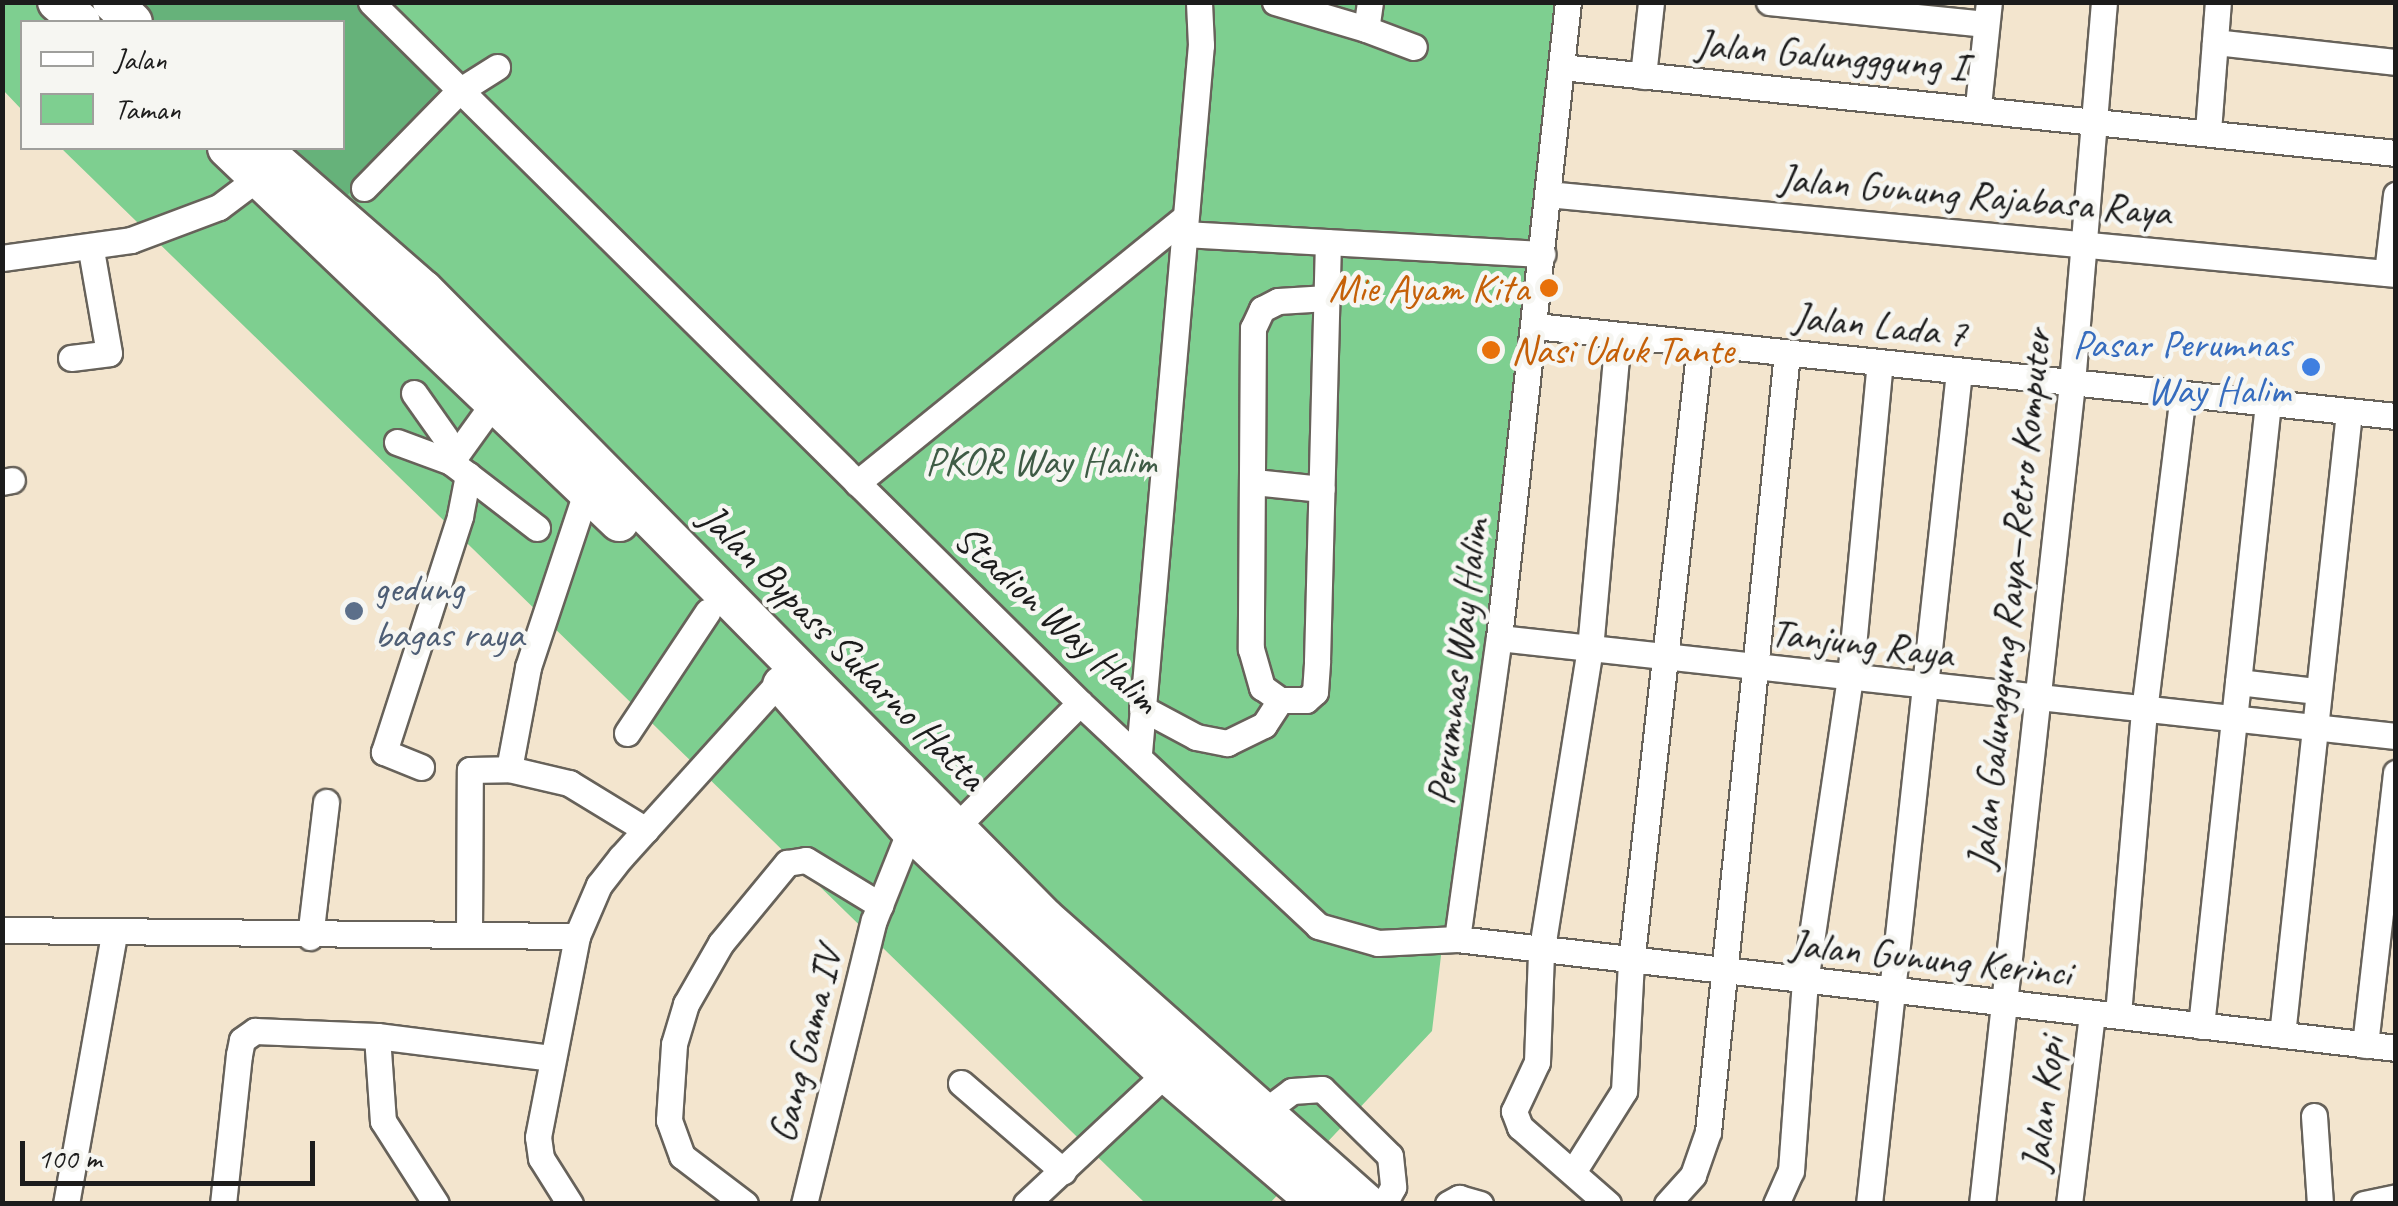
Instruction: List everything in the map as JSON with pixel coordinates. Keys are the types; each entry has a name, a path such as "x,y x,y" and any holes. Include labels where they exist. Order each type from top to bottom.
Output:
{"highway":[{"path":"57,2 79,20"},
{"path":"112,2 131,20"},
{"name":"Jalan Bypass Sukarno Hatta","path":"231,150 260,162 424,290 1045,918 1368,1204"},
{"name":"Jalan Bypass Sukarno Hatta","path":"260,162 779,682 910,830 1166,1072 1319,1204"}],"street":[{"name":"Stadion Way Halim","path":"371,2 1080,703 1139,752"},
{"name":"Stadion Way Halim","path":"1139,752 1201,46 1199,2"},
{"name":"Stadion Way Halim","path":"1201,46 1214,2"},
{"path":"1275,2 1366,28 1414,47"},
{"path":"1366,28 1370,2"},
{"name":"Perumnas Way Halim","path":"1458,939 1499,638 1568,2"},
{"path":"1643,76 1650,2"},
{"path":"1769,2 1987,13 1978,106"},
{"name":"Jalan Galunggung Raya—Retro Komputer","path":"1982,1204 2001,999 2039,702 2072,383 2104,2"},
{"path":"2208,131 2218,2"},
{"path":"2215,42 2396,62"},
{"path":"364,188 460,91 497,67"},
{"name":"Jalan Galungggung I","path":"1561,68 1978,106 2396,153"},
{"path":"2,258 91,250 190,221 260,162"},
{"name":"Jalan Gunung Rajabasa Raya","path":"1547,194 2082,241 2391,273"},
{"path":"2391,273 2396,195"},
{"path":"858,483 1184,225 1328,242 1542,254"},
{"path":"1327,298 1278,301 1262,309 1252,328 1251,649 1262,687 1280,700 1306,700 1315,692 1322,488 1327,298 1328,242"},
{"path":"71,358 104,356 110,347 91,250"},
{"name":"Jalan Lada 7","path":"1535,326 2396,416"},
{"path":"1608,1204 1520,1128 1514,1111 1538,1062 1541,954 1590,649 1618,336"},
{"path":"1573,1172 1621,1105 1631,963 1700,344"},
{"path":"1667,1204 1705,1150 1720,970 1759,668 1787,354"},
{"path":"1776,1204 1791,1170 1805,982 1850,678 1880,363"},
{"path":"1869,1204 1959,372"},
{"path":"414,393 449,457 536,528"},
{"path":"2118,1014 2144,711 2183,395"},
{"path":"421,767 384,752 426,630 449,457 495,401"},
{"path":"2201,1026 2268,403"},
{"path":"2282,1035 2349,412"},
{"path":"398,442 449,457"},
{"path":"1254,482 1322,488"},
{"path":"509,769 528,668 587,490"},
{"path":"627,732 708,611"},
{"name":"Tanjung Raya","path":"1499,638 2039,702 2396,736"},
{"path":"570,1204 538,1148 550,1058 577,936 599,885 779,682"},
{"path":"2238,682 2317,692"},
{"path":"1142,708 1196,737 1227,743 1264,725 1280,700"},
{"path":"957,826 1080,703"},
{"path":"1139,752 1318,926 1378,943 1458,939"},
{"path":"469,935 466,775 477,767 509,769 570,783 646,830"},
{"path":"2366,1046 2396,772"},
{"path":"310,937 326,802"},
{"name":"Gang Gama IV","path":"804,1204 880,905 910,830"},
{"name":"Gang Gama IV","path":"744,1204 682,1156 669,1120 674,1044 686,1004 721,944 786,863 806,860 880,905"},
{"path":"2,930 114,935 577,936"},
{"path":"66,1204 114,935"},
{"name":"Jalan Gunung Kerinci","path":"1458,939 1541,954 2001,999 2092,1014 2396,1048"},
{"name":"Jalan Kopi","path":"2069,1204 2092,1014"},
{"path":"223,1204 242,1040 255,1031 377,1036 550,1058"},
{"path":"377,1036 383,1121 436,1204"},
{"path":"1026,1204 1166,1072"},
{"path":"962,1083 1063,1170"},
{"path":"1264,1112 1292,1091 1322,1089 1390,1156 1393,1187 1384,1204"},
{"path":"2314,1116 2320,1204"},
{"path":"1448,1204 1466,1198 1480,1204"}],"green space":[{"name":"PKOR Way Halim","path":"2,3 1570,3 1471,920 1443,939 1432,1031 1270,1203 1145,1203 63,150 345,150 345,20 20,20 20,108 3,90"},
{"path":"104,3 386,3 457,75 343,200 282,150 345,150 345,20 126,20"}],"place":[{"name":"Mie Ayam Kita","path":"1549,288"},
{"name":"Nasi Uduk Tante","path":"1491,350"},
{"name":"Pasar Perumnas Way Halim","path":"2311,367"},
{"name":"gedung bagas raya","path":"354,611"}]}
